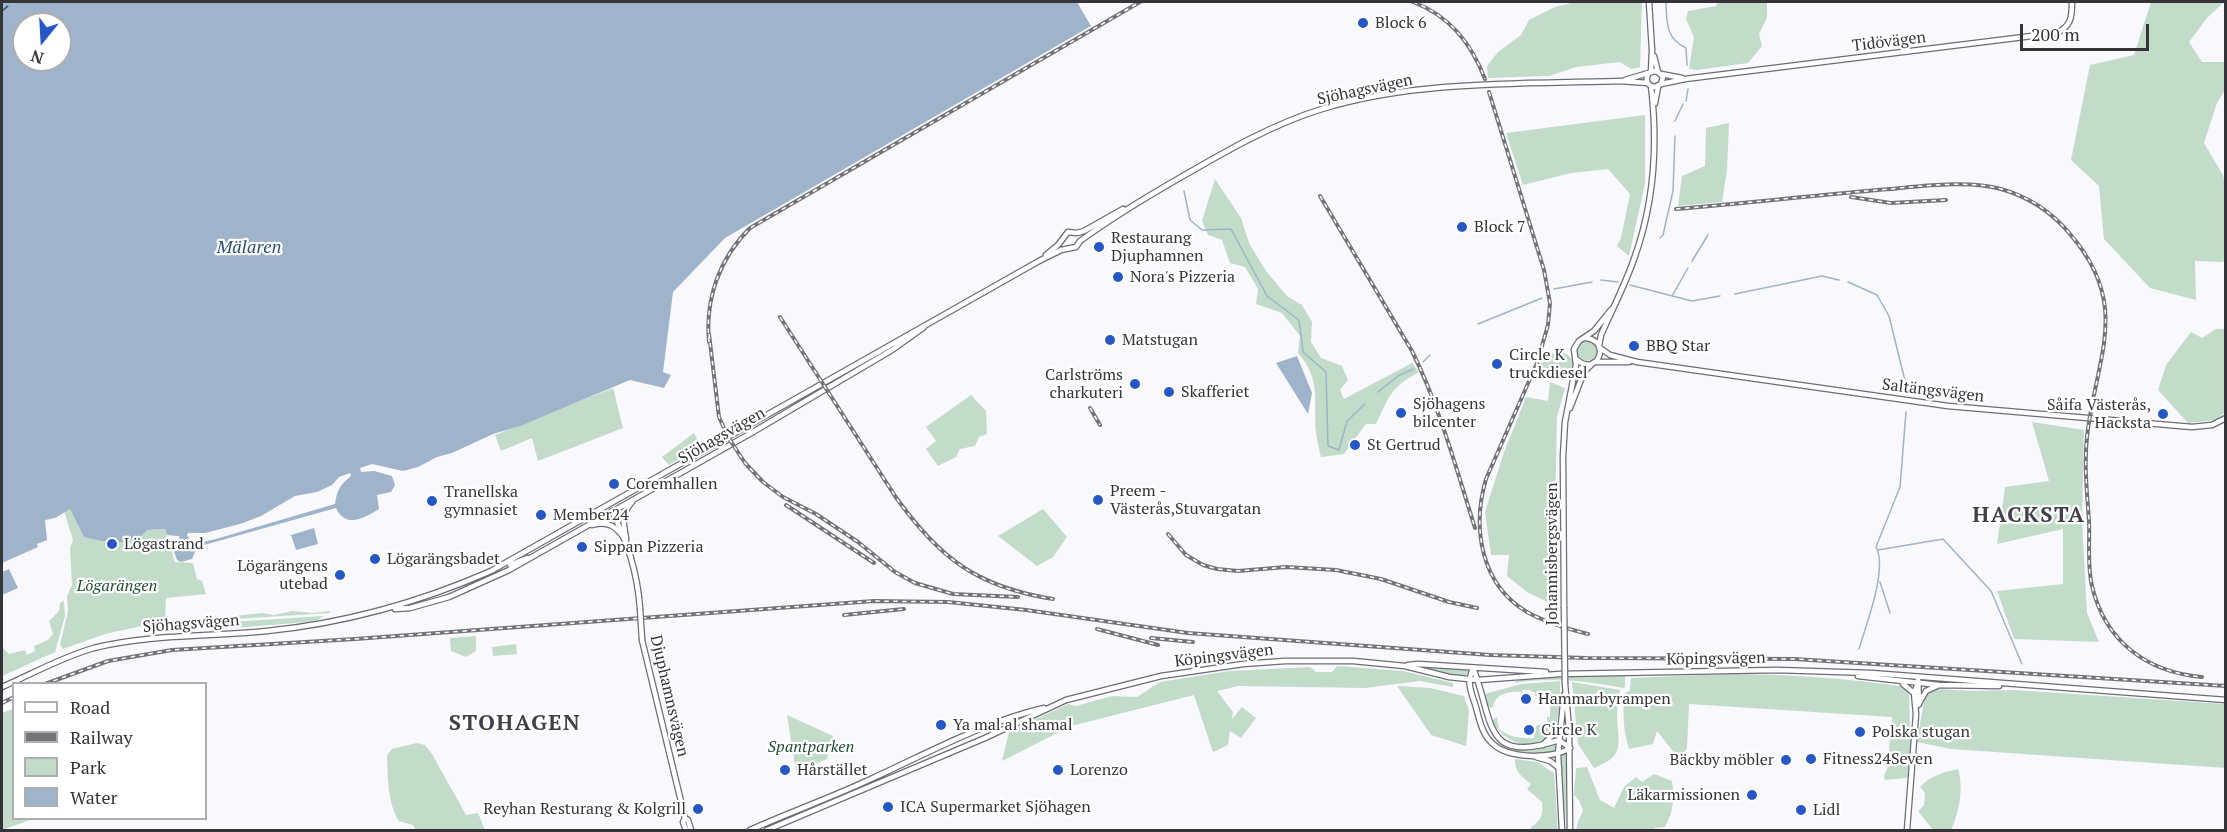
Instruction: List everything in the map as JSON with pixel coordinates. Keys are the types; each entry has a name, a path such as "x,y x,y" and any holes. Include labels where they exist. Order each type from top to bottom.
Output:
{"main road":[{"path":"1611,310 1594,331 1575,346 1576,358 1584,364 1594,363 1600,355 1601,335 1630,269 1645,224 1654,161 1654,109 1649,85 1652,50 1649,2"},
{"name":"Tidövägen","path":"1649,85 1660,86 1685,79 2056,33 2066,29 2070,22 2072,2"},
{"path":"1652,50 1663,81 1654,109"},
{"name":"Tidövägen","path":"1650,73 1685,79"},
{"name":"Sjöhagsvägen","path":"1620,81 1650,73"},
{"name":"Sjöhagsvägen","path":"1039,261 1058,245 1068,232 1077,233 1136,203 1256,135 1316,111 1418,90 1620,81 1649,85"},
{"name":"Sjöhagsvägen","path":"13,682 76,654 119,643 316,626 390,609 454,588 491,571 674,469 1039,261 1068,248 1076,247 1080,241 1136,203"},
{"path":"1077,233 1080,241"},
{"path":"1063,239 1068,248"},
{"name":"Sjöhagsvägen","path":"390,609 410,608 436,601 479,585 535,556 892,350 927,324"},
{"path":"1585,338 1592,339 1600,347"},
{"name":"Saltängsvägen","path":"1600,347 1610,355 1637,362 1982,410 2192,427 2212,425 2226,418"},
{"name":"Johannisbergsvägen","path":"1570,831 1570,748 1565,685 1563,456 1565,422 1576,370 1576,358"},
{"name":"Saltängsvägen","path":"1594,363 1637,362"},
{"name":"Johannisbergsvägen","path":"1565,422 1584,372 1594,363"},
{"path":"750,426 753,432"},
{"path":"674,469 677,476"},
{"path":"612,511 613,507 644,489 648,483"},
{"path":"626,540 624,511 636,499"},
{"name":"Djuphamnsvägen","path":"609,505 626,540 638,585 642,640 685,818 688,820 691,831"},
{"path":"583,528 602,522 610,523 626,540"},
{"path":"479,585 491,571 498,571 520,560 535,556"},
{"name":"Köpingsvägen","path":"750,831 1029,711 1105,689 1208,667 1300,661 1353,661 1405,666 1468,680 1560,674 1777,670 1918,677 2226,700"},
{"name":"Köpingsvägen","path":"1405,666 1418,664 1560,674"},
{"path":"1473,668 1468,680 1471,693 1484,733 1490,741 1505,752 1550,761 1559,768"},
{"path":"1473,668 1486,714 1496,735 1507,744 1522,748 1542,746 1559,740 1570,748 1558,754 1527,756"},
{"name":"Köpingsvägen","path":"1836,673 1939,685 2014,685"},
{"path":"1449,677 1462,682 1471,693"},
{"path":"1907,831 1920,687 1918,677"},
{"path":"1480,691 1489,680"},
{"path":"1895,681 1907,685 1914,693"},
{"path":"1916,714 1914,693 1918,683"},
{"name":"Johannisbergsvägen","path":"1562,831 1558,754 1565,685"},
{"path":"1918,705 1926,691 1939,685"},
{"name":"Köpingsvägen","path":"766,831 985,738 1049,706"},
{"path":"1478,716 1486,714"},
{"path":"1542,746 1560,727"},
{"path":"1490,741 1496,735"},
{"name":"Djuphamnsvägen","path":"685,818 683,822 686,831"}],"green space":[{"path":"1575,2 1642,2 1640,67 1631,69 1620,62 1576,67 1549,76 1488,78 1487,66 1498,52 1521,35 1529,20 1555,7"},
{"path":"1718,2 1767,2 1767,18 1759,34 1762,46 1748,63 1697,70 1689,69 1694,37 1686,19 1688,11 1716,6"},
{"path":"2151,2 2224,2 2207,18 2189,42 2202,62 2226,62 2225,90 2217,103 2204,143 2223,175 2226,193 2225,257 2223,262 2195,261 2196,300 2150,288 2104,239 2099,186 2071,160 2090,65 2134,55"},
{"path":"1645,115 1645,184 1629,256 1617,246 1621,238 1630,194 1608,169 1571,173 1523,185 1506,133"},
{"path":"1729,123 1727,170 1722,202 1678,206 1682,176 1705,166 1706,128"},
{"path":"1215,179 1241,218 1249,243 1266,271 1287,296 1302,305 1312,322 1311,342 1321,358 1342,366 1348,380 1340,390 1344,399 1412,363 1419,372 1396,388 1376,424 1366,424 1344,454 1321,457 1316,433 1315,391 1311,373 1298,353 1300,336 1282,313 1256,304 1258,289 1245,267 1230,263 1222,240 1208,235 1202,221"},
{"path":"2216,329 2225,329 2225,412 2217,420 2188,423 2158,390 2166,365 2191,332 2202,338"},
{"path":"1587,341 1594,344 1597,351 1594,358 1587,361 1580,358 1577,351 1580,344"},
{"path":"1555,352 1564,353 1570,357 1573,365 1572,374 1548,370 1522,376 1536,368"},
{"path":"1550,382 1565,388 1557,417 1553,605 1527,592 1507,576 1509,555 1491,555 1485,512 1503,455 1526,397 1548,401"},
{"path":"613,388 623,428 538,461 532,438 501,451 495,435"},
{"path":"971,395 986,411 987,434 979,437 975,446 960,449 956,457 938,466 926,449 936,441 926,427"},
{"path":"2032,422 2084,430 2082,520 2087,613 2099,642 2014,639 1997,591 2063,584 2063,529 1997,544 2005,487 2049,481"},
{"path":"694,433 701,446 669,465 662,457"},
{"name":"Lögarängen","path":"70,509 84,537 92,539 126,542 141,536 147,530 165,529 175,562 193,563 197,579 202,581 206,594 166,598 165,621 105,634 63,649 60,645 68,611 67,596 72,585 70,548 73,540 64,511"},
{"path":"1043,509 1067,537 1053,557 1037,566 998,536"},
{"path":"64,601 65,616 55,652 2,676 2,647 9,654 25,650 27,655 35,651 34,646 48,640 53,634 49,621 59,611 60,603"},
{"path":"292,611 313,613 330,611 330,613 217,620 226,617 262,613 274,615"},
{"path":"323,616 319,620 308,622 221,629 216,623"},
{"path":"476,636 476,651 466,657 451,651 450,638"},
{"path":"516,644 517,654 493,656 492,647"},
{"path":"1337,666 1403,671 1453,683 1453,687 1420,681 1365,688 1238,686 1217,691 1233,712 1232,719 1242,707 1256,718 1241,738 1230,731 1228,745 1213,752 1194,695 1071,726 1002,761 1009,732 1068,704 1076,706 1112,696 1137,697 1160,682 1229,671 1310,667 1316,672 1332,672"},
{"path":"1415,666 1462,669 1468,671 1465,678"},
{"path":"1726,674 1816,677 1906,687 1909,690 1910,727 1913,735 1910,775 1906,778 1885,780 1884,776 1892,758 1889,749 1892,717 1689,704 1687,748 1680,760 1657,731 1653,744 1629,749 1625,729 1624,694 1630,690 1631,678"},
{"path":"1625,676 1625,687 1623,688 1569,681 1542,680 1515,683 1541,677"},
{"path":"1560,681 1557,720 1552,732 1545,740 1537,744 1520,744 1503,735 1497,728 1492,720 1497,717 1499,729 1503,732 1515,737 1534,738 1536,726 1547,722 1547,717 1550,717 1548,697 1535,696 1535,692 1531,690 1522,690 1522,696 1525,697 1521,697 1521,692 1507,693 1500,696 1490,708 1487,705 1485,694 1521,684"},
{"path":"1572,682 1620,690 1617,712 1618,750 1611,759 1594,768 1578,744"},
{"path":"1397,686 1430,688 1464,696 1469,711 1466,746 1431,735"},
{"path":"1937,689 2013,690 2225,704 2226,768 1951,749 1917,742 1925,695"},
{"path":"12,709 12,820 30,820 2,830 2,713"},
{"name":"Spantparken","path":"787,715 833,736 827,759 796,772"},
{"path":"1494,742 1531,751 1557,742 1557,753 1524,753"},
{"path":"417,743 425,745 432,754 466,815 478,813 485,830 416,830 413,825 399,821 390,797 387,755 392,749"},
{"path":"1568,753 1565,830 1560,756"},
{"path":"1515,759 1537,762 1554,773 1558,830 1531,830 1541,816 1542,802 1527,789 1531,784 1517,770"},
{"path":"1587,767 1600,800 1614,808 1624,787 1636,777 1642,782 1654,774 1672,781 1673,805 1665,827 1654,830 1576,830 1583,811 1579,800 1574,795 1576,768"},
{"path":"1958,769 1961,793 1954,823 1951,830 1933,830 1918,811 1924,805 1925,793 1920,787 1938,775"}],"water":[{"name":"Mälaren","path":"2,2 1077,2 1091,26 725,238 673,292 663,372 671,375 664,388 630,380 520,426 493,434 418,467 403,471 372,464 360,468 361,472 374,471 392,476 395,485 391,492 377,495 379,509 356,520 345,518 336,508 197,547 192,559 181,562 177,560 173,549 173,541 180,541 179,536 167,535 165,529 147,530 134,540 126,542 92,539 84,537 70,509 55,518 45,520 47,540 37,544 38,547 2,563","holes":["350,473 351,476 338,491 335,504 204,542 193,541 187,535 240,524 261,516 295,496 317,492 332,485 339,477"]},
{"path":"1297,356 1312,393 1308,414 1276,363"},
{"path":"314,528 318,544 296,550 291,535"},
{"path":"9,569 18,588 2,595 2,572"}],"waterway":[{"path":"1666,2 1669,29 1674,39 1686,48 1687,65"},
{"path":"1686,101 1688,89"},
{"path":"1675,121 1683,104"},
{"path":"1660,238 1663,235 1673,191 1675,136"},
{"path":"1184,191 1190,220 1202,230 1231,229 1267,296 1299,320 1303,352 1326,372 1328,446 1339,450 1347,421 1365,404"},
{"path":"1692,261 1708,235"},
{"path":"1672,296 1688,268"},
{"path":"1735,294 1822,276 1839,280"},
{"path":"1601,280 1618,282"},
{"path":"1554,289 1592,282"},
{"path":"1848,282 1877,295 1889,316 1907,389"},
{"path":"1630,285 1692,301 1720,296"},
{"path":"1478,324 1542,298"},
{"path":"1423,362 1430,355"},
{"path":"1378,392 1398,376 1413,369"},
{"path":"1859,649 1878,583 1879,557 1876,547 1900,487 1906,412"},
{"path":"1878,550 1943,539 1991,591 2022,664"},
{"path":"1880,582 1890,613"}],"ferry route":[{"path":"2,11 13,2"}],"railway":[{"path":"709,342 709,310 716,280 730,253 750,228 1140,2"},
{"path":"1413,2 1438,15 1458,32 1473,54 1485,79"},
{"path":"1489,92 1544,270 1550,303 1548,325 1537,363 1486,479 1482,497 1480,535 1490,570 1499,586 1511,600 1541,619 1588,634"},
{"path":"1676,209 1917,186 1961,184 1988,186 2011,192 2039,206 2055,218 2089,260 2100,285 2105,309 2102,356 2091,408 2086,458 2090,570 2098,605 2118,638 2146,661 2182,674 2202,677"},
{"path":"1320,196 1412,351 1439,416 1475,528"},
{"path":"1851,197 1891,203 1946,200"},
{"path":"780,317 895,496 928,537 944,553 981,577 1002,587 1053,599"},
{"path":"709,334 719,417 728,437 745,463 763,482 783,497 816,514 858,542 895,572 915,583 953,594 1018,597"},
{"path":"1090,408 1100,425"},
{"path":"786,505 874,563"},
{"path":"1168,534 1186,555 1203,565 1217,569 1238,571 1286,567 1336,570 1381,579 1449,602 1477,608"},
{"path":"50,682 108,661 172,650 874,601 948,602 1026,610 1188,633 1490,655 1794,659 2226,686"},
{"path":"844,615 904,609"},
{"path":"1097,629 1158,645"},
{"path":"1151,638 1193,642"},
{"path":"2,703 12,698"}],"place":[{"name":"Block 6","path":"1363,23"},
{"name":"Block 7","path":"1462,227"},
{"name":"Restaurang Djuphamnen","path":"1099,247"},
{"name":"Nora's Pizzeria","path":"1118,277"},
{"name":"Matstugan","path":"1110,340"},
{"name":"BBQ Star","path":"1634,346"},
{"name":"Circle K truckdiesel","path":"1497,364"},
{"name":"Carlströms charkuteri","path":"1135,384"},
{"name":"Skafferiet","path":"1169,392"},
{"name":"Sjöhagens bilcenter","path":"1401,413"},
{"name":"Såifa Västerås, Hacksta","path":"2163,414"},
{"name":"St Gertrud","path":"1355,445"},
{"name":"Coremhallen","path":"614,484"},
{"name":"Preem - Västerås,Stuvargatan","path":"1098,500"},
{"name":"Tranellska gymnasiet","path":"432,501"},
{"name":"Member24","path":"541,515"},
{"name":"Lögastrand","path":"112,544"},
{"name":"Sippan Pizzeria","path":"582,547"},
{"name":"Lögarängsbadet","path":"375,559"},
{"name":"Lögarängens utebad","path":"340,575"},
{"name":"Hammarbyrampen","path":"1526,699"},
{"name":"Ya mal al shamal","path":"941,725"},
{"name":"Circle K","path":"1529,730"},
{"name":"Polska stugan","path":"1860,732"},
{"name":"Fitness24Seven","path":"1811,759"},
{"name":"Bäckby möbler","path":"1786,760"},
{"name":"Hårstället","path":"785,770"},
{"name":"Lorenzo","path":"1058,770"},
{"name":"Läkarmissionen","path":"1752,795"},
{"name":"ICA Supermarket Sjöhagen","path":"888,807"},
{"name":"Reyhan Resturang & Kolgrill","path":"698,809"},
{"name":"Lidl","path":"1801,810"}],"district":[{"name":"HACKSTA","path":"2029,516"},
{"name":"STOHAGEN","path":"515,724"}]}
